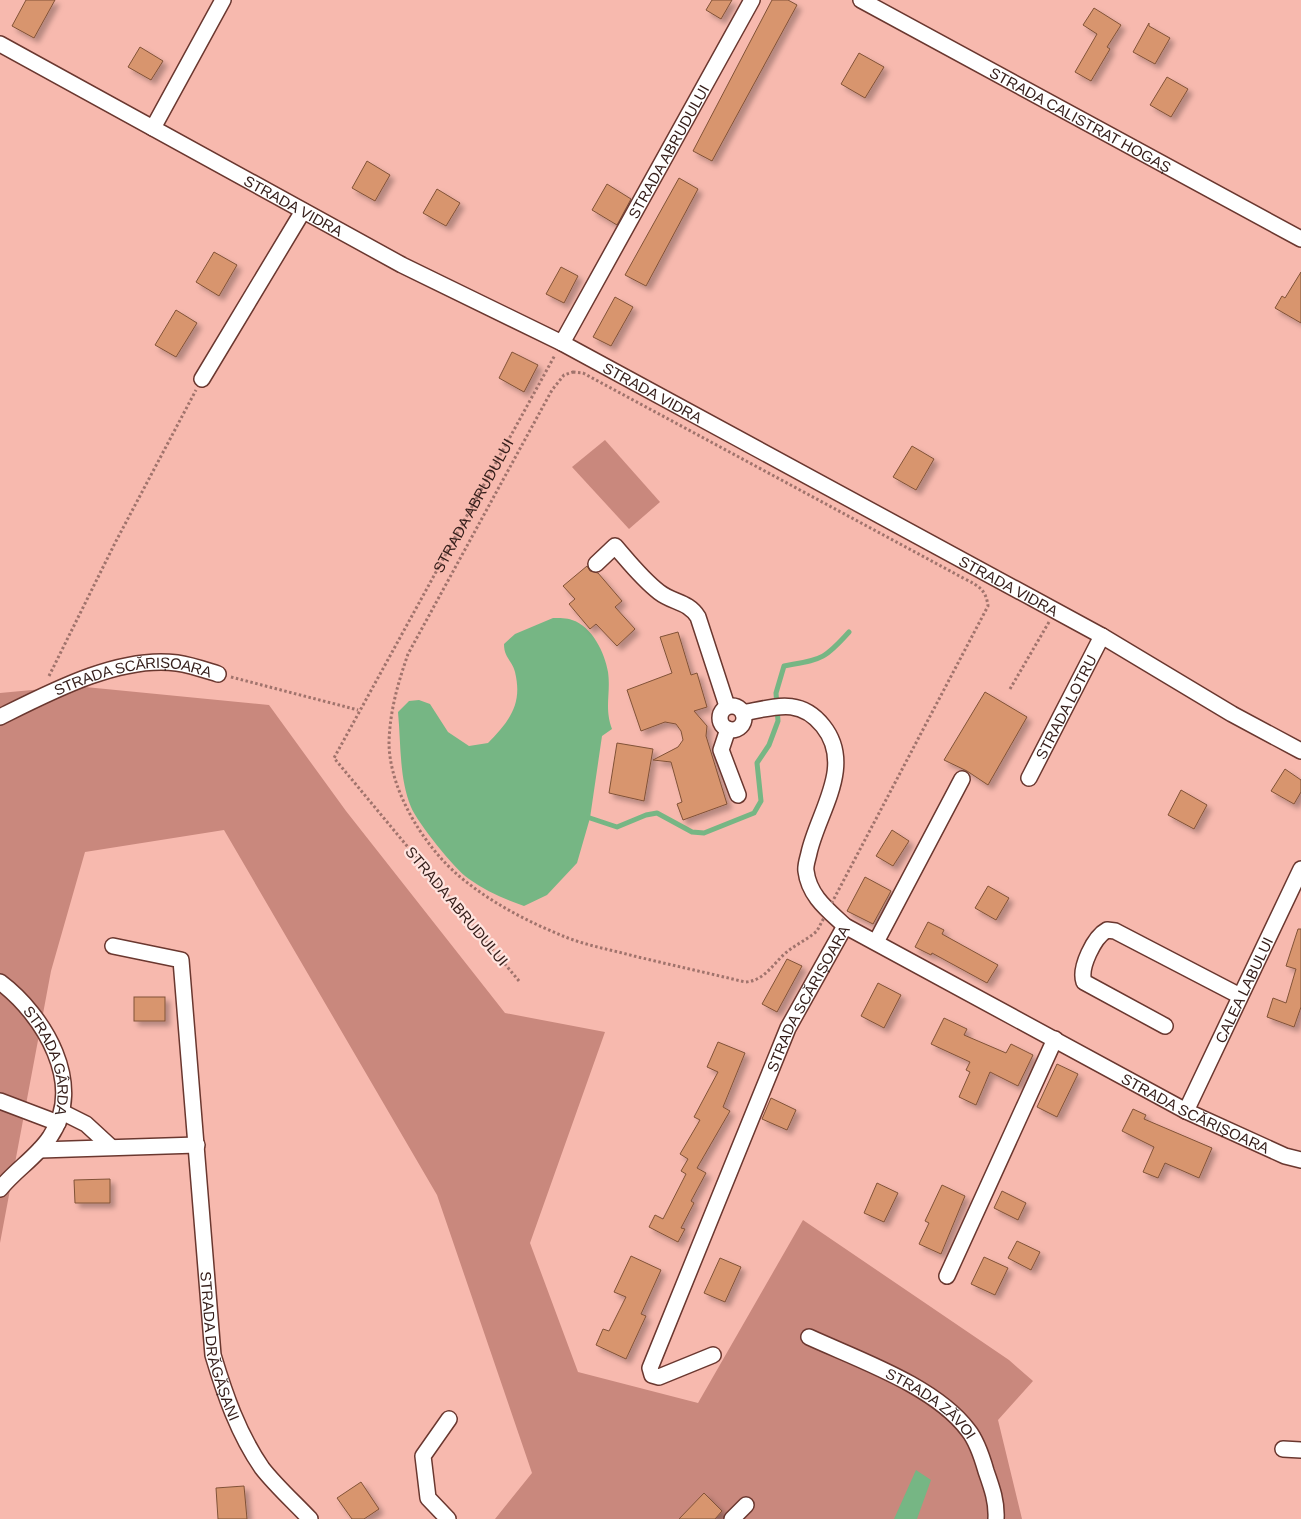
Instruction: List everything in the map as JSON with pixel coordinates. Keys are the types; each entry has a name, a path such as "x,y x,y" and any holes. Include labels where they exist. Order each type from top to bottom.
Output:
{"street":[{"path":"153,128 224,0"},
{"name":"STRADA ABRUDULUI","path":"562,343 752,0"},
{"name":"STRADA CALISTRAT HOGAȘ","path":"861,0 1301,239"},
{"name":"STRADA VIDRA","path":"0,44 402,265 562,343 1055,610 1232,714 1301,751"},
{"path":"202,378 303,211"},
{"path":"596,564 615,546 644,580 662,594 687,604 694,610 698,617 727,706"},
{"name":"STRADA LOTRU","path":"1029,778 1102,636"},
{"name":"STRADA SCĂRIȘOARA","path":"0,717 39,697 106,671 147,663 177,663 218,674"},
{"path":"727,706 735,706 743,714 744,720 740,727 728,729 721,724 720,716 727,706"},
{"path":"743,714 786,706 800,707 815,716 828,732 836,758 833,791 811,846 806,870 815,896 845,926"},
{"path":"728,729 721,750 738,795"},
{"path":"876,942 962,779"},
{"name":"CALEA LABULUI","path":"1186,1111 1301,869"},
{"name":"STRADA SCĂRIȘOARA","path":"713,1355 659,1378 652,1375 650,1368 788,1028 845,926 1186,1111 1285,1156 1301,1160"},
{"path":"1164,1026 1084,982 1082,976 1083,967 1101,934 1107,930 1115,932 1240,996"},
{"name":"STRADA DRĂGĂȘANI","path":"113,946 180,960 197,1145 213,1355 227,1403 246,1442 264,1470 310,1519"},
{"name":"STRADA GÂRDA","path":"0,982 34,1015 50,1042 63,1074 64,1100 60,1118 50,1138 0,1190"},
{"path":"946,1276 1055,1039"},
{"path":"0,1101 86,1124 111,1147"},
{"path":"40,1150 197,1145"},
{"name":"STRADA ZĂVOI","path":"809,1336 938,1400 958,1418 970,1432 980,1451 997,1504 996,1519"},
{"path":"448,1519 428,1498 423,1456 449,1418"},
{"path":"1282,1449 1301,1450"},
{"path":"732,1519 746,1506"}],"path":[{"name":"STRADA ABRUDULUI","path":"519,981 334,758 358,710 562,343"},
{"path":"573,372 583,372 980,587 987,595 988,606 829,910 817,931 809,938 789,950 762,977 753,982 745,982 598,947 568,938 518,914 488,897 458,875 406,811 395,783 389,743 393,696 408,654 552,390 564,375 573,372"},
{"path":"39,697 115,543 202,378"},
{"path":"1010,689 1055,610"},
{"name":"STRADA SCĂRIȘOARA","path":"218,674 358,710"}],"shaded area":[{"path":"605,440 660,502 629,529 572,467"},
{"path":"553,618 568,619 579,623 586,628 601,649 608,672 608,714 612,729 602,736 590,818 577,863 547,895 524,906 495,894 463,874 428,834 415,814 404,784 398,712 409,701 419,700 430,704 448,732 469,746 488,743 508,720 516,703 517,684 515,672 505,653 504,644 515,634"},
{"path":"75,686 269,705 346,811 505,1013 605,1032 530,1243 578,1372 698,1403 803,1220 1009,1360 1033,1381 998,1420 1022,1519 495,1519 532,1473 437,1195 224,830 85,852 51,971 0,1243 0,693"},
{"path":"916,1470 931,1480 917,1519 894,1519"}],"building":[{"path":"26,0 55,0 34,38 12,26"},
{"path":"712,0 732,0 721,19 706,10"},
{"path":"772,0 788,0 797,5 712,161 693,151"},
{"path":"1094,8 1121,25 1107,47 1110,49 1091,81 1075,72 1097,34 1083,25"},
{"path":"1149,23 1149,26 1170,38 1155,64 1133,52"},
{"path":"140,47 163,61 151,80 128,67"},
{"path":"859,53 884,67 865,98 841,84"},
{"path":"1167,77 1188,89 1171,117 1150,105"},
{"path":"367,161 390,175 375,201 352,188"},
{"path":"679,178 698,189 646,286 625,275"},
{"path":"607,184 631,199 617,225 592,210"},
{"path":"437,189 460,203 446,226 423,213"},
{"path":"214,252 237,265 219,296 196,282"},
{"path":"561,267 578,276 564,303 546,294"},
{"path":"1301,272 1301,323 1275,308 1282,296 1285,298"},
{"path":"615,297 633,307 611,346 593,337"},
{"path":"176,310 197,323 176,357 155,345"},
{"path":"512,352 538,365 524,392 499,378"},
{"path":"912,446 934,459 916,490 893,477"},
{"path":"587,566 590,571 598,573 622,601 615,607 635,629 617,646 596,624 590,629 569,604 575,599 563,586"},
{"path":"678,632 691,675 697,673 707,707 694,711 707,726 706,736 727,804 683,820 677,804 682,802 671,762 653,760 678,747 683,740 681,731 676,724 665,722 641,731 627,690 672,673 660,637"},
{"path":"985,692 1027,717 988,785 967,771 944,760"},
{"path":"617,743 653,749 644,801 609,793"},
{"path":"1285,769 1301,780 1301,792 1294,804 1271,791"},
{"path":"1181,790 1207,805 1194,829 1168,815"},
{"path":"892,830 909,841 893,866 876,856"},
{"path":"865,877 891,891 873,924 847,911"},
{"path":"988,886 1009,898 996,920 975,908"},
{"path":"928,922 944,930 942,934 998,965 987,983 932,953 931,955 915,947"},
{"path":"1298,929 1301,929 1301,1007 1294,1027 1267,1017 1273,998 1286,1003 1296,969 1286,966"},
{"path":"787,959 802,966 777,1012 762,1004"},
{"path":"878,983 901,995 884,1028 861,1016"},
{"path":"134,997 165,997 165,1021 134,1021"},
{"path":"944,1018 967,1029 964,1035 1006,1053 1011,1044 1033,1055 1018,1086 990,1072 976,1105 959,1097 970,1072 966,1070 970,1062 931,1044"},
{"path":"718,1042 745,1053 723,1107 730,1111 697,1168 706,1173 691,1201 694,1203 681,1228 685,1229 678,1242 649,1227 655,1215 663,1219 686,1174 681,1171 688,1159 680,1154 700,1120 694,1117 718,1072 707,1067"},
{"path":"1057,1064 1078,1074 1057,1117 1037,1107"},
{"path":"771,1098 796,1110 787,1130 762,1119"},
{"path":"1133,1109 1146,1115 1144,1119 1212,1148 1199,1178 1165,1163 1158,1178 1143,1172 1154,1147 1122,1131"},
{"path":"110,1179 110,1203 75,1203 74,1180"},
{"path":"877,1183 898,1193 884,1222 864,1213"},
{"path":"942,1185 965,1196 941,1254 919,1244 929,1223 925,1221"},
{"path":"1002,1191 1026,1203 1018,1220 994,1208"},
{"path":"1017,1241 1040,1252 1031,1270 1008,1258"},
{"path":"631,1256 661,1270 641,1314 646,1316 626,1359 596,1345 603,1329 609,1331 626,1297 614,1292"},
{"path":"984,1257 1008,1268 995,1295 971,1284"},
{"path":"720,1258 741,1267 725,1302 704,1293"},
{"path":"361,1482 379,1509 364,1519 352,1519 337,1498"},
{"path":"244,1486 247,1519 218,1519 216,1488"},
{"path":"704,1493 722,1511 715,1519 679,1519"}],"waterway":[{"path":"590,818 617,827 646,815 657,813 692,832 704,833 754,813 761,801 757,763 769,745 778,721 776,693 784,666 814,660 827,654 849,632"}]}
